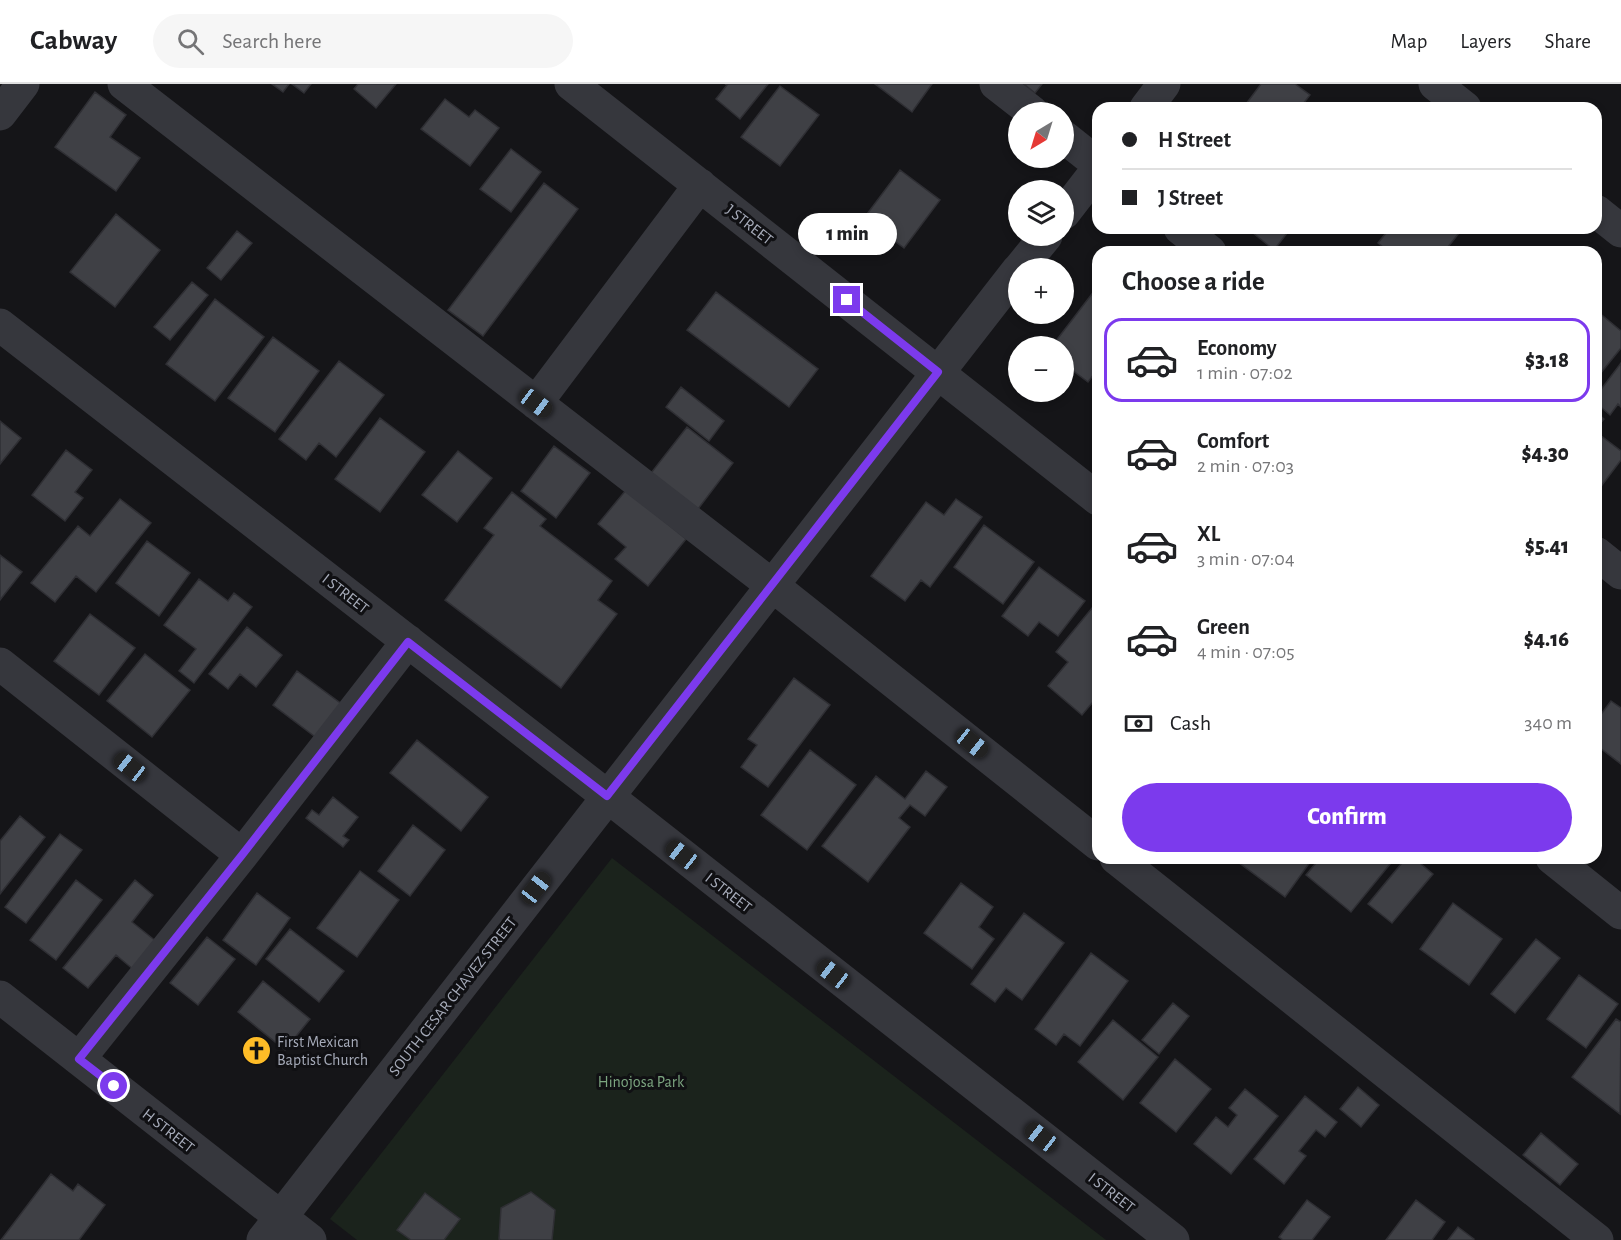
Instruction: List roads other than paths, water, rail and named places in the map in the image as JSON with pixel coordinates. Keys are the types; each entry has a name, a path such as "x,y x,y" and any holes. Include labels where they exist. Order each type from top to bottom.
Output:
{"street":[{"path":"0,114 23,84"},
{"path":"124,84 773,585 1092,839"},
{"name":"J STREET","path":"571,84 1092,494"},
{"path":"996,84 1019,102"},
{"path":"1150,102 1164,84"},
{"path":"1435,84 1458,102"},
{"path":"1074,145 1092,159"},
{"path":"1074,200 1092,177"},
{"path":"536,403 700,185"},
{"path":"1602,216 1621,231"},
{"path":"1188,234 1202,246"},
{"name":"SOUTH CESAR CHAVEZ STREET","path":"1028,258 1038,246"},
{"name":"SOUTH CESAR CHAVEZ STREET","path":"272,1229 1008,283"},
{"name":"I STREET","path":"0,325 607,796 1173,1240"},
{"path":"1602,558 1621,573"},
{"path":"79,1059 408,642"},
{"path":"0,664 242,855"},
{"path":"1124,864 1597,1240"},
{"path":"1560,864 1621,913"},
{"name":"H STREET","path":"0,997 79,1059 272,1229 310,1240"}],"place":[{"name":"First Mexican Baptist Church","path":"256,1050"}],"park label":[{"name":"Hinojosa Park","path":"641,1081"}]}
